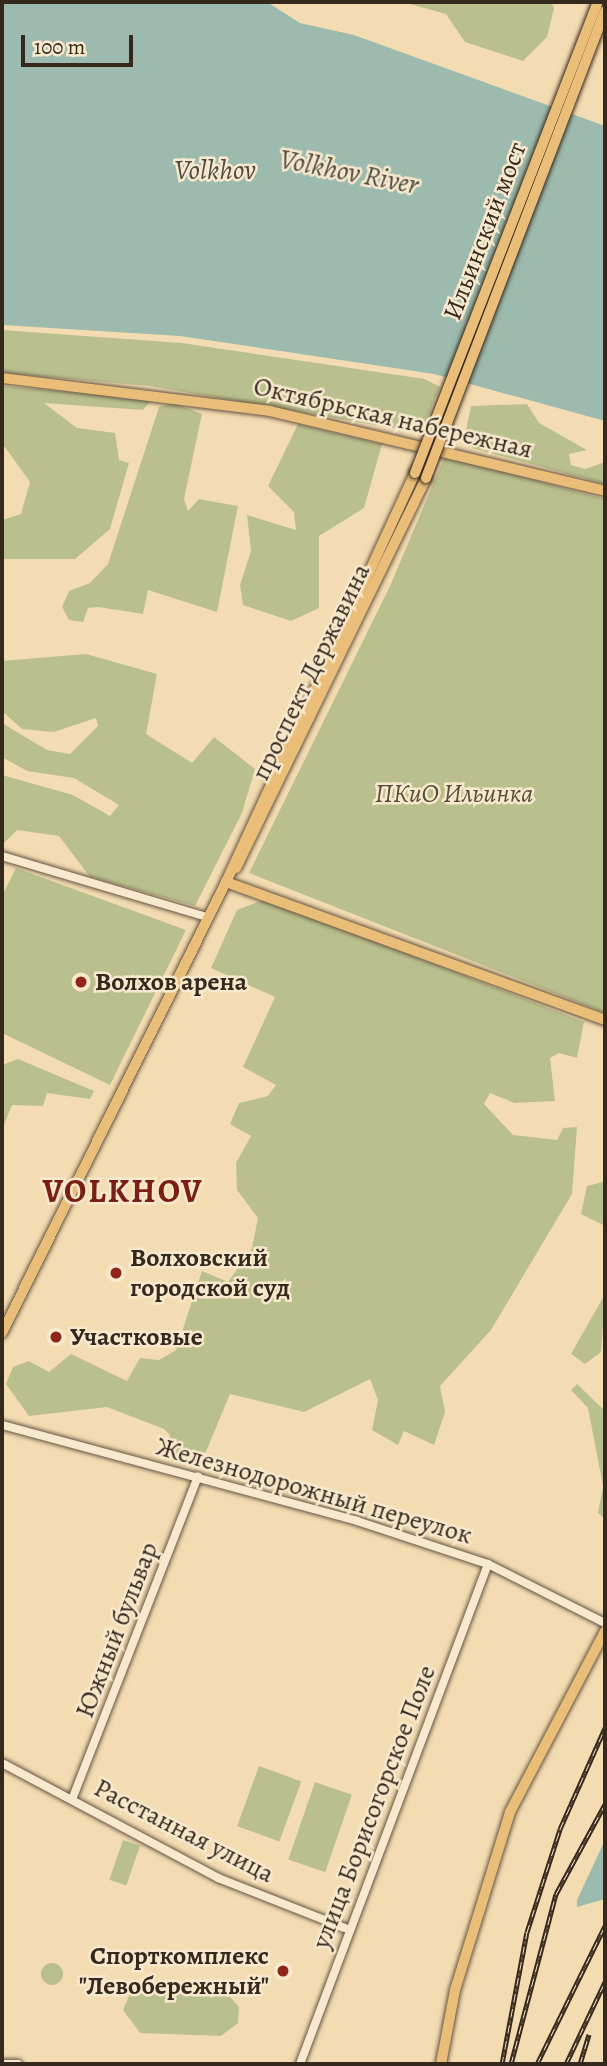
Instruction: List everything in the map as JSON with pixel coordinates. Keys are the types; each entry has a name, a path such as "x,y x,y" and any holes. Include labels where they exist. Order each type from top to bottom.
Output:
{"main road":[{"name":"Ильинский мост","path":"420,476 600,6"},
{"name":"Октябрьская набережная","path":"2,378 270,411 605,491"},
{"name":"проспект Державина","path":"2,1333 226,882 420,476"},
{"path":"226,882 605,1020"},
{"path":"441,2064 455,1990 510,1812 605,1631"}],"street":[{"path":"2,856 207,917"},
{"name":"Железнодорожный переулок","path":"2,1425 198,1476 488,1564 605,1623"},
{"name":"Южный бульвар","path":"73,1797 198,1476"},
{"name":"улица Борисогорское Поле","path":"300,2064 488,1564"},
{"name":"Расстанная улица","path":"2,1763 73,1797 218,1878 350,1930"},
{"path":"2,2064 18,2064"}],"green space":[{"path":"403,2 551,2 554,8 547,37 523,61 465,42 446,14"},
{"path":"2,330 182,343 425,379 440,387 421,433 150,386 2,373"},
{"path":"2,386 152,399 143,410 44,403 77,428 115,433 119,460 129,463 110,529 75,559 2,559 2,520 21,514 30,482 2,443"},
{"path":"174,403 202,414 184,499 188,511 199,499 238,506 217,612 148,590 143,614 98,607 88,608 83,622 69,620 62,607 69,591 90,583 108,564 159,407"},
{"path":"527,404 539,423 587,450 569,454 571,465 585,469 605,462 605,484 472,448 465,435 471,406"},
{"path":"298,424 382,444 364,508 319,536 319,608 291,621 243,605 240,585 251,551 247,515 296,530 294,512 268,486"},
{"name":"ПКиО Ильинка","path":"445,456 605,499 605,1013 249,873 390,586"},
{"path":"86,654 157,674 146,734 192,763 214,737 255,769 242,813 195,906 90,877 59,836 17,830 2,845 2,775 73,795 110,816 119,805 74,778 27,771 2,757 2,723 47,750 70,754 98,726 96,718 54,732 22,729 2,711 2,661"},
{"name":"Волхов арена","path":"16,868 186,930 110,1085 2,1033 2,896"},
{"path":"266,899 584,1022 577,1058 559,1053 550,1058 555,1101 514,1103 490,1093 484,1104 513,1135 557,1140 563,1128 577,1127 572,1194 491,1330 440,1386 445,1412 434,1445 404,1431 398,1445 372,1430 378,1400 370,1379 304,1412 230,1394 200,1466 164,1454 170,1435 164,1429 107,1407 29,1416 6,1384 13,1367 29,1361 49,1372 71,1354 127,1381 140,1358 159,1360 176,1350 202,1271 228,1282 252,1248 258,1218 237,1190 236,1163 251,1136 230,1124 239,1103 268,1096 276,1085 243,1067 275,997 211,968 237,910"},
{"path":"18,1059 94,1091 90,1099 47,1093 43,1106 12,1105 2,1130 2,1065"},
{"path":"603,1182 605,1226 581,1214 587,1186"},
{"path":"605,1294 601,1352 585,1364 571,1354"},
{"path":"577,1384 605,1411 605,1519 598,1513 603,1486 588,1408 571,1390"},
{"path":"259,1766 301,1781 279,1842 237,1826"},
{"path":"315,1782 352,1795 325,1872 288,1860"},
{"path":"123,1840 140,1846 126,1886 109,1880"},
{"path":"52,1963 60,1966 63,1974 60,1982 52,1985 44,1982 41,1974 44,1966"},
{"path":"144,1987 225,1991 239,2007 238,2023 221,2036 140,2033 123,2010 130,1994"}],"water":[{"name":"Volkhov","path":"2,2 267,2 300,23 354,35 605,126 605,421 434,374 180,336 2,325"},
{"path":"605,1840 605,1899 577,1907 577,1900"}],"railway":[{"path":"502,2064 527,1932 560,1829 605,1728"},
{"path":"511,2064 556,1894 605,1804"},
{"path":"537,2064 605,1926"},
{"path":"566,2064 605,1982"},
{"path":"580,2064 589,2034"}],"place":[{"name":"Волхов арена","path":"81,982"},
{"name":"Волховский городской суд","path":"116,1273"},
{"name":"Участковые","path":"56,1337"},
{"name":"Спорткомплекс \"Левобережный\"","path":"283,1971"}],"district":[{"name":"VOLKHOV","path":"123,1191"}],"water label":[{"name":"Volkhov River","path":"349,172"}]}
